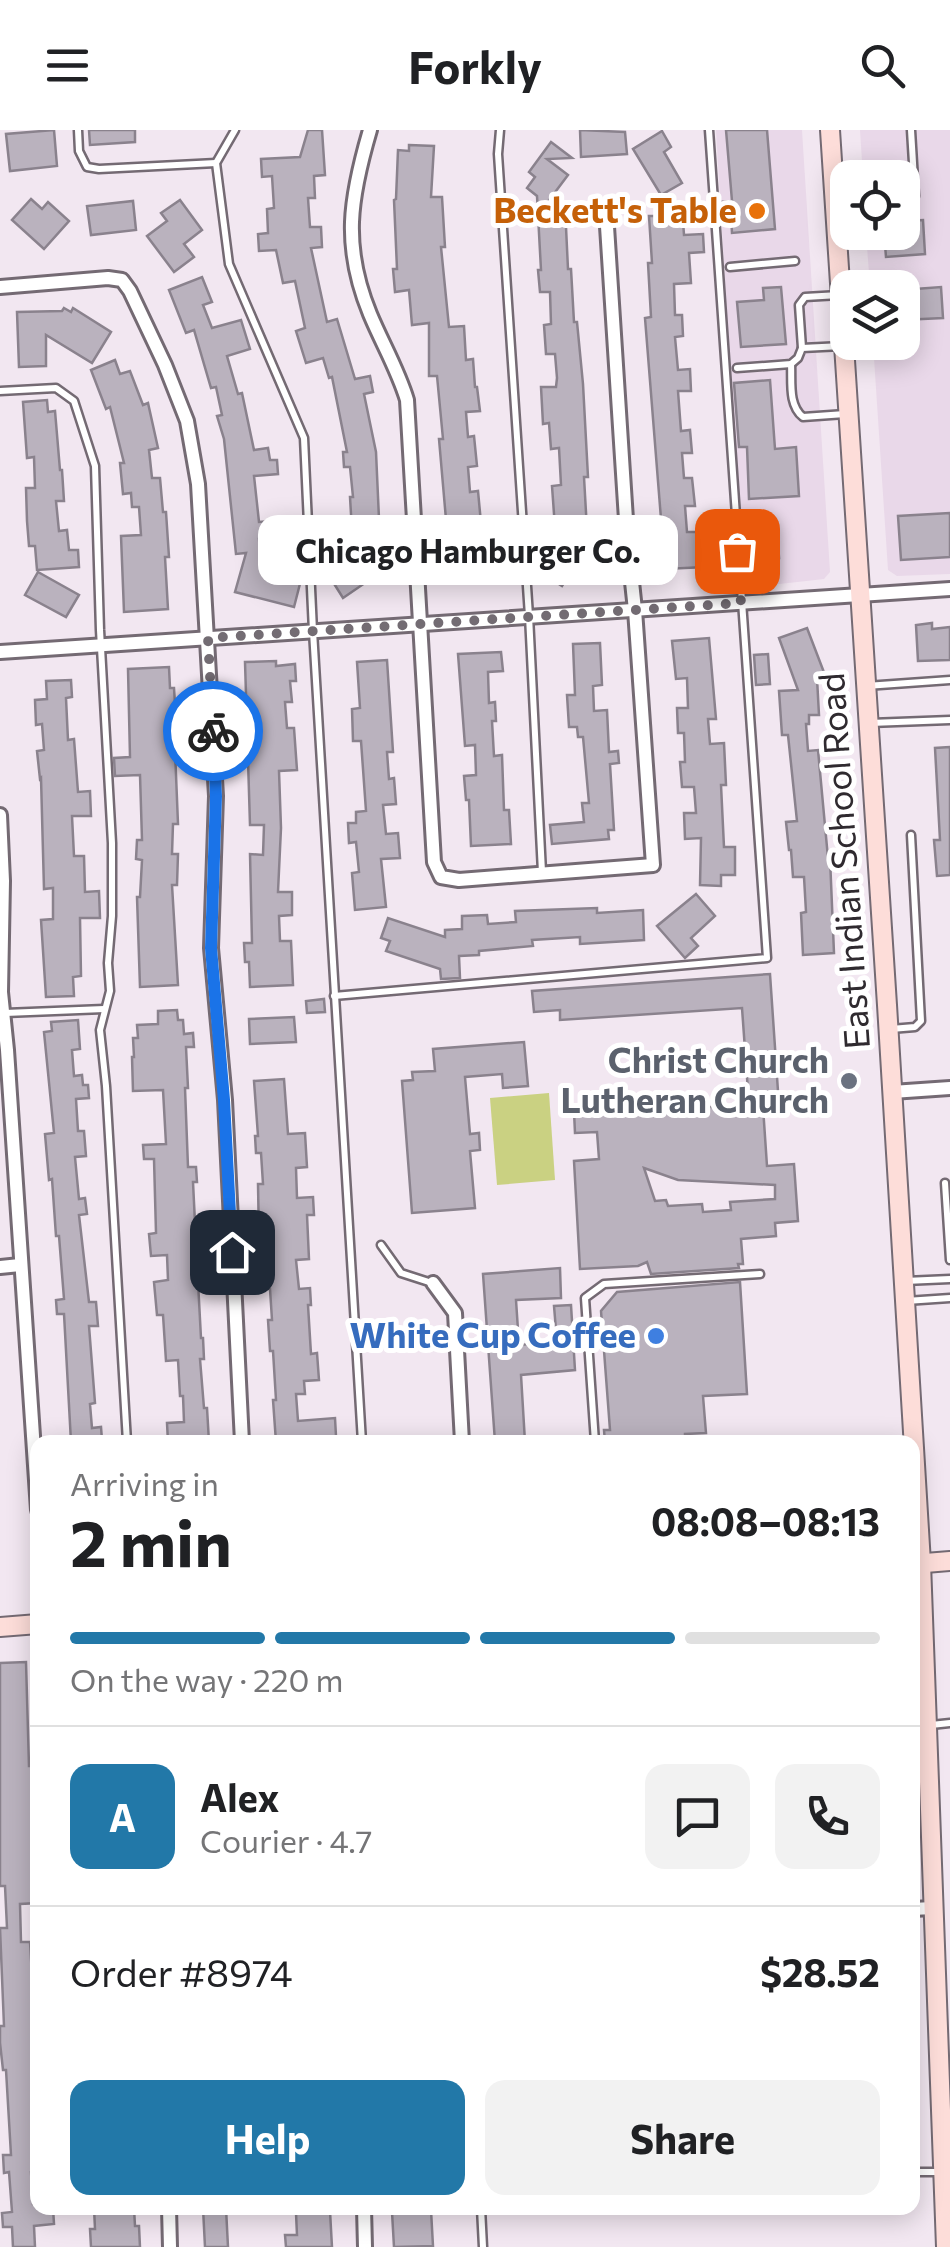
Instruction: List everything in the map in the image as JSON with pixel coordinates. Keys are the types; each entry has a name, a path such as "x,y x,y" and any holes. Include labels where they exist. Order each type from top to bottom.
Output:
{"main road":[{"name":"East Indian School Road","path":"830,130 834,160"},
{"name":"East Indian School Road","path":"844,360 912,1435"},
{"path":"920,1563 950,1561"},
{"path":"0,1626 30,1624"},
{"name":"East Indian School Road","path":"920,1682 927,1725 920,1777 933,1908 942,1932 946,2140 942,2172 946,2247"}],"street":[{"path":"370,130 357,176 350,230 362,292 407,400 434,862 441,877 459,880 652,866 606,211"},
{"path":"0,287 122,280 166,364 187,421 198,484 208,638 216,796 211,948 224,1100 242,1435"},
{"path":"0,652 950,589"},
{"path":"0,815 1,992 32,1435"},
{"path":"892,1092 950,1088"},
{"path":"0,1267 20,1265"},
{"path":"433,1283 455,1312 462,1435"},
{"path":"920,1909 933,1908"},
{"path":"169,2215 170,2247"},
{"path":"364,2215 365,2247"}],"lane":[{"path":"78,130 80,151 87,167 216,163"},
{"path":"235,130 216,163 229,264 304,438 362,1435"},
{"path":"500,130 498,154 542,875"},
{"path":"334,996 767,958 709,130"},
{"path":"911,130 913,160"},
{"path":"730,267 794,262"},
{"path":"738,368 790,364 798,358 802,348 799,305 804,297 830,296"},
{"path":"802,348 830,347"},
{"path":"790,364 796,412 803,416 848,414"},
{"path":"0,391 56,388 74,401 95,466 112,843 110,991 100,1030 127,1435"},
{"path":"866,686 950,680"},
{"path":"868,723 950,720"},
{"path":"889,1030 922,1021 911,835"},
{"path":"4,1013 104,1010"},
{"path":"945,1183 950,1260"},
{"path":"381,1244 401,1273 433,1283"},
{"path":"594,1435 584,1298 604,1284 760,1274"},
{"path":"904,1281 950,1278"},
{"path":"906,1301 950,1298"},
{"path":"927,1725 950,1723"},
{"path":"920,2172 942,2172"},
{"path":"481,2215 483,2247"}],"shaded area":[{"path":"716,130 802,130 830,572 824,579 743,588"},
{"path":"860,130 950,130 950,574 897,576 888,570 874,360 920,360 920,270 869,270 867,250 920,250 920,160 862,160"}],"green space":[{"path":"549,1093 555,1180 497,1185 490,1098"}],"building":[{"path":"54,130 57,166 10,171 6,134"},
{"path":"89,130 135,130 135,142 90,145"},
{"path":"308,130 322,130 325,175 314,176 315,198 308,198 310,227 321,227 322,247 311,248 327,322 337,319 355,379 370,376 373,392 364,394 376,452 380,541 362,542 381,572 343,598 328,574 337,568 332,561 353,548 353,497 350,467 344,467 343,452 347,452 332,377 329,378 323,358 306,363 296,331 305,328 295,281 283,283 276,250 259,251 258,234 268,233 267,209 274,208 272,176 262,177 261,159 300,157"},
{"path":"580,130 625,132 627,154 581,157"},
{"path":"726,130 767,130 775,229 732,233 731,215 722,216 721,202 732,201"},
{"path":"662,131 671,147 664,152 682,183 661,195 633,149"},
{"path":"551,142 572,158 547,159 568,175 544,207 565,206 588,477 584,477 587,530 558,532 595,556 580,578 571,572 562,586 537,570 556,542 552,486 561,485 559,448 551,449 549,423 543,424 541,387 556,387 557,378 555,354 546,354 544,325 551,324 550,292 540,292 537,196 527,188 535,177 529,172"},
{"path":"409,145 434,146 431,197 442,197 445,247 441,247 449,327 464,326 466,360 473,359 480,411 466,412 468,437 474,436 477,466 468,467 470,492 478,491 484,555 500,554 501,579 460,581 460,575 452,575 451,558 460,557 458,530 447,531 437,376 429,376 429,323 412,325 409,290 395,292 398,150 409,151"},
{"path":"31,199 42,209 48,202 69,221 44,249 12,220"},
{"path":"180,200 202,230 184,244 194,257 174,272 147,236 167,221 161,213"},
{"path":"133,201 136,230 91,235 87,206"},
{"path":"682,206 684,235 703,234 704,252 689,253 691,283 674,284 675,315 682,315 683,336 675,337 678,370 690,369 691,391 678,391 681,431 690,430 692,453 682,453 684,478 692,478 695,506 685,506 687,532 703,532 705,567 665,569 645,318 651,317 649,216 656,216 656,208"},
{"path":"920,220 925,254 886,257 885,250 920,250"},
{"path":"202,277 212,302 203,305 212,328 241,320 250,349 227,356 238,394 242,393 254,450 268,448 270,460 277,460 278,474 254,476 259,522 270,521 271,538 259,539 261,566 303,572 294,607 235,592 246,553 236,554 216,387 211,388 194,330 186,333 169,290"},
{"path":"781,287 786,344 741,347 737,302 764,300 763,288"},
{"path":"941,287 943,318 920,319 920,289"},
{"path":"64,308 71,312 73,308 111,332 92,363 46,335 46,366 19,367 17,312"},
{"path":"115,360 120,374 130,371 143,405 148,403 158,448 149,450 152,478 160,478 166,512 168,609 124,612 121,536 141,535 139,507 132,507 131,493 123,494 120,463 124,463 110,407 106,409 91,370"},
{"path":"770,380 775,449 796,447 799,496 749,499 747,447 739,447 734,383"},
{"path":"47,400 48,412 55,411 62,470 64,501 56,501 59,531 67,530 69,550 78,550 79,567 37,570 35,546 29,546 26,488 35,488 34,457 27,458 23,402"},
{"path":"950,513 950,557 901,560 898,516"},
{"path":"772,523 772,527 777,526 779,558 775,562 746,563 744,525"},
{"path":"38,572 79,595 66,617 25,595"},
{"path":"932,623 932,629 950,627 950,660 918,661 916,625"},
{"path":"807,628 825,675 817,678 819,715 809,715 806,724 808,751 818,750 830,858 834,953 803,955 804,877 793,877 789,850 786,822 797,821 788,735 782,735 779,691 798,690 779,638"},
{"path":"709,638 716,719 708,719 710,744 724,743 724,847 735,847 735,875 721,875 721,886 700,885 701,838 685,839 684,813 696,813 694,787 682,787 684,733 678,733 677,708 688,708 687,678 676,679 672,641"},
{"path":"600,643 602,685 593,686 594,711 607,710 609,752 618,751 619,763 610,764 614,830 608,830 609,839 552,844 550,825 584,822 582,803 589,803 583,737 578,737 577,727 569,727 567,695 575,695 573,644"},
{"path":"501,652 503,671 488,672 489,703 495,702 494,756 502,755 504,810 509,810 511,844 471,846 464,776 476,775 475,745 465,746 458,654"},
{"path":"768,654 770,684 756,685 754,655"},
{"path":"387,660 393,752 387,752 396,804 383,805 386,834 398,833 400,858 381,859 386,907 355,910 352,873 359,872 356,842 349,843 348,823 356,823 356,812 366,811 361,741 353,741 352,709 360,708 357,662"},
{"path":"276,661 276,666 295,664 296,681 290,681 292,702 285,702 287,728 294,728 297,770 279,771 278,892 292,892 292,915 279,916 280,941 291,941 293,985 250,987 244,943 252,943 250,854 263,855 264,825 250,825 245,662"},
{"path":"169,667 175,704 173,734 177,734 178,750 178,824 173,824 172,854 178,854 177,885 172,885 178,985 140,987 137,897 142,860 136,859 137,840 142,840 140,775 115,776 114,758 130,757 128,669"},
{"path":"71,680 72,697 66,698 68,740 74,739 78,792 90,791 91,816 72,816 74,856 84,856 85,892 99,891 100,918 80,918 81,976 73,977 74,996 46,997 41,920 53,919 53,888 44,889 37,751 44,750 42,724 36,725 35,700 47,699 46,681"},
{"path":"950,747 950,875 937,876 934,840 940,840 935,748"},
{"path":"696,894 715,916 691,938 698,946 685,958 657,926"},
{"path":"597,908 597,913 643,910 644,940 580,944 580,937 532,940 533,946 459,956 460,978 441,979 440,969 386,951 390,941 381,938 388,918 445,937 445,930 462,929 462,916 487,915 488,924 516,922 515,911"},
{"path":"770,974 779,1106 763,1107 767,1166 794,1164 798,1221 775,1223 776,1236 741,1239 743,1264 738,1264 739,1268 651,1274 647,1262 638,1266 580,1269 574,1161 599,1159 597,1132 575,1133 574,1112 749,1105 742,1008 560,1020 560,1010 534,1012 532,991","holes":["644,1168 678,1180 775,1185 775,1199 730,1202 731,1210 703,1212 702,1204 668,1206 666,1200 655,1201"]},
{"path":"324,999 325,1012 307,1013 306,1001"},
{"path":"177,1010 184,1034 193,1033 194,1047 186,1047 188,1167 196,1167 193,1223 195,1248 200,1248 201,1262 197,1263 204,1359 200,1359 209,1435 168,1435 167,1423 184,1422 183,1396 178,1360 166,1361 163,1315 157,1315 154,1282 168,1280 167,1255 151,1256 149,1234 156,1233 154,1159 144,1159 143,1145 166,1144 163,1090 133,1091 132,1057 137,1025 158,1024 158,1011"},
{"path":"294,1017 296,1042 250,1044 249,1019"},
{"path":"78,1020 80,1049 72,1050 74,1076 82,1075 83,1085 88,1085 89,1098 76,1099 78,1131 84,1131 86,1156 75,1157 79,1199 85,1198 87,1214 79,1215 89,1302 96,1302 98,1326 89,1326 95,1403 90,1404 92,1428 101,1427 102,1435 71,1435 64,1314 57,1314 56,1300 64,1299 59,1236 45,1134 54,1133 44,1032 52,1031 51,1022"},
{"path":"524,1042 528,1086 503,1088 502,1074 465,1077 470,1134 479,1133 480,1150 470,1151 475,1208 412,1213 402,1081 413,1080 412,1072 435,1071 433,1049"},
{"path":"284,1079 288,1134 305,1133 307,1167 296,1168 297,1198 313,1197 314,1215 307,1215 309,1259 296,1260 299,1289 310,1288 311,1354 317,1353 319,1380 304,1381 305,1394 296,1394 298,1421 335,1418 336,1435 276,1435 268,1320 272,1320 270,1289 265,1289 263,1275 268,1275 266,1240 259,1240 258,1184 263,1184 261,1153 256,1153 254,1081"},
{"path":"560,1268 561,1298 516,1300 519,1345 557,1342 554,1306 571,1305 575,1370 521,1375 525,1435 494,1435 483,1274"},
{"path":"740,1282 747,1394 703,1396 706,1433 604,1435 604,1430 610,1430 601,1311 617,1292"},
{"path":"26,1662 30,1903 20,1904 21,1942 30,1942 30,2215 53,2215 54,2224 34,2226 35,2247 13,2247 12,2227 3,2227 2,2213 12,2212 9,2172 4,2173 3,2155 11,2155 6,2070 0,2043 0,2026 4,2026 0,1928 7,1928 5,1886 0,1886 0,1663"},
{"path":"94,2215 134,2215 140,2247 91,2247 90,2229 95,2229"},
{"path":"203,2215 226,2215 228,2247 205,2247"},
{"path":"296,2215 330,2215 332,2247 286,2247 285,2235 297,2235"},
{"path":"392,2215 431,2215 433,2246 394,2247"}],"way so far":[{"path":"213,731 208,638 741,603 737,551"}],"place":[{"name":"Beckett's Table","path":"757,211"},
{"name":"Chicago Hamburger Co.","path":"737,551"},
{"name":"Christ Church Lutheran Church","path":"849,1081"},
{"name":"White Cup Coffee","path":"656,1336"}],"route":[{"path":"213,731 216,796 211,948 232,1252"}]}
